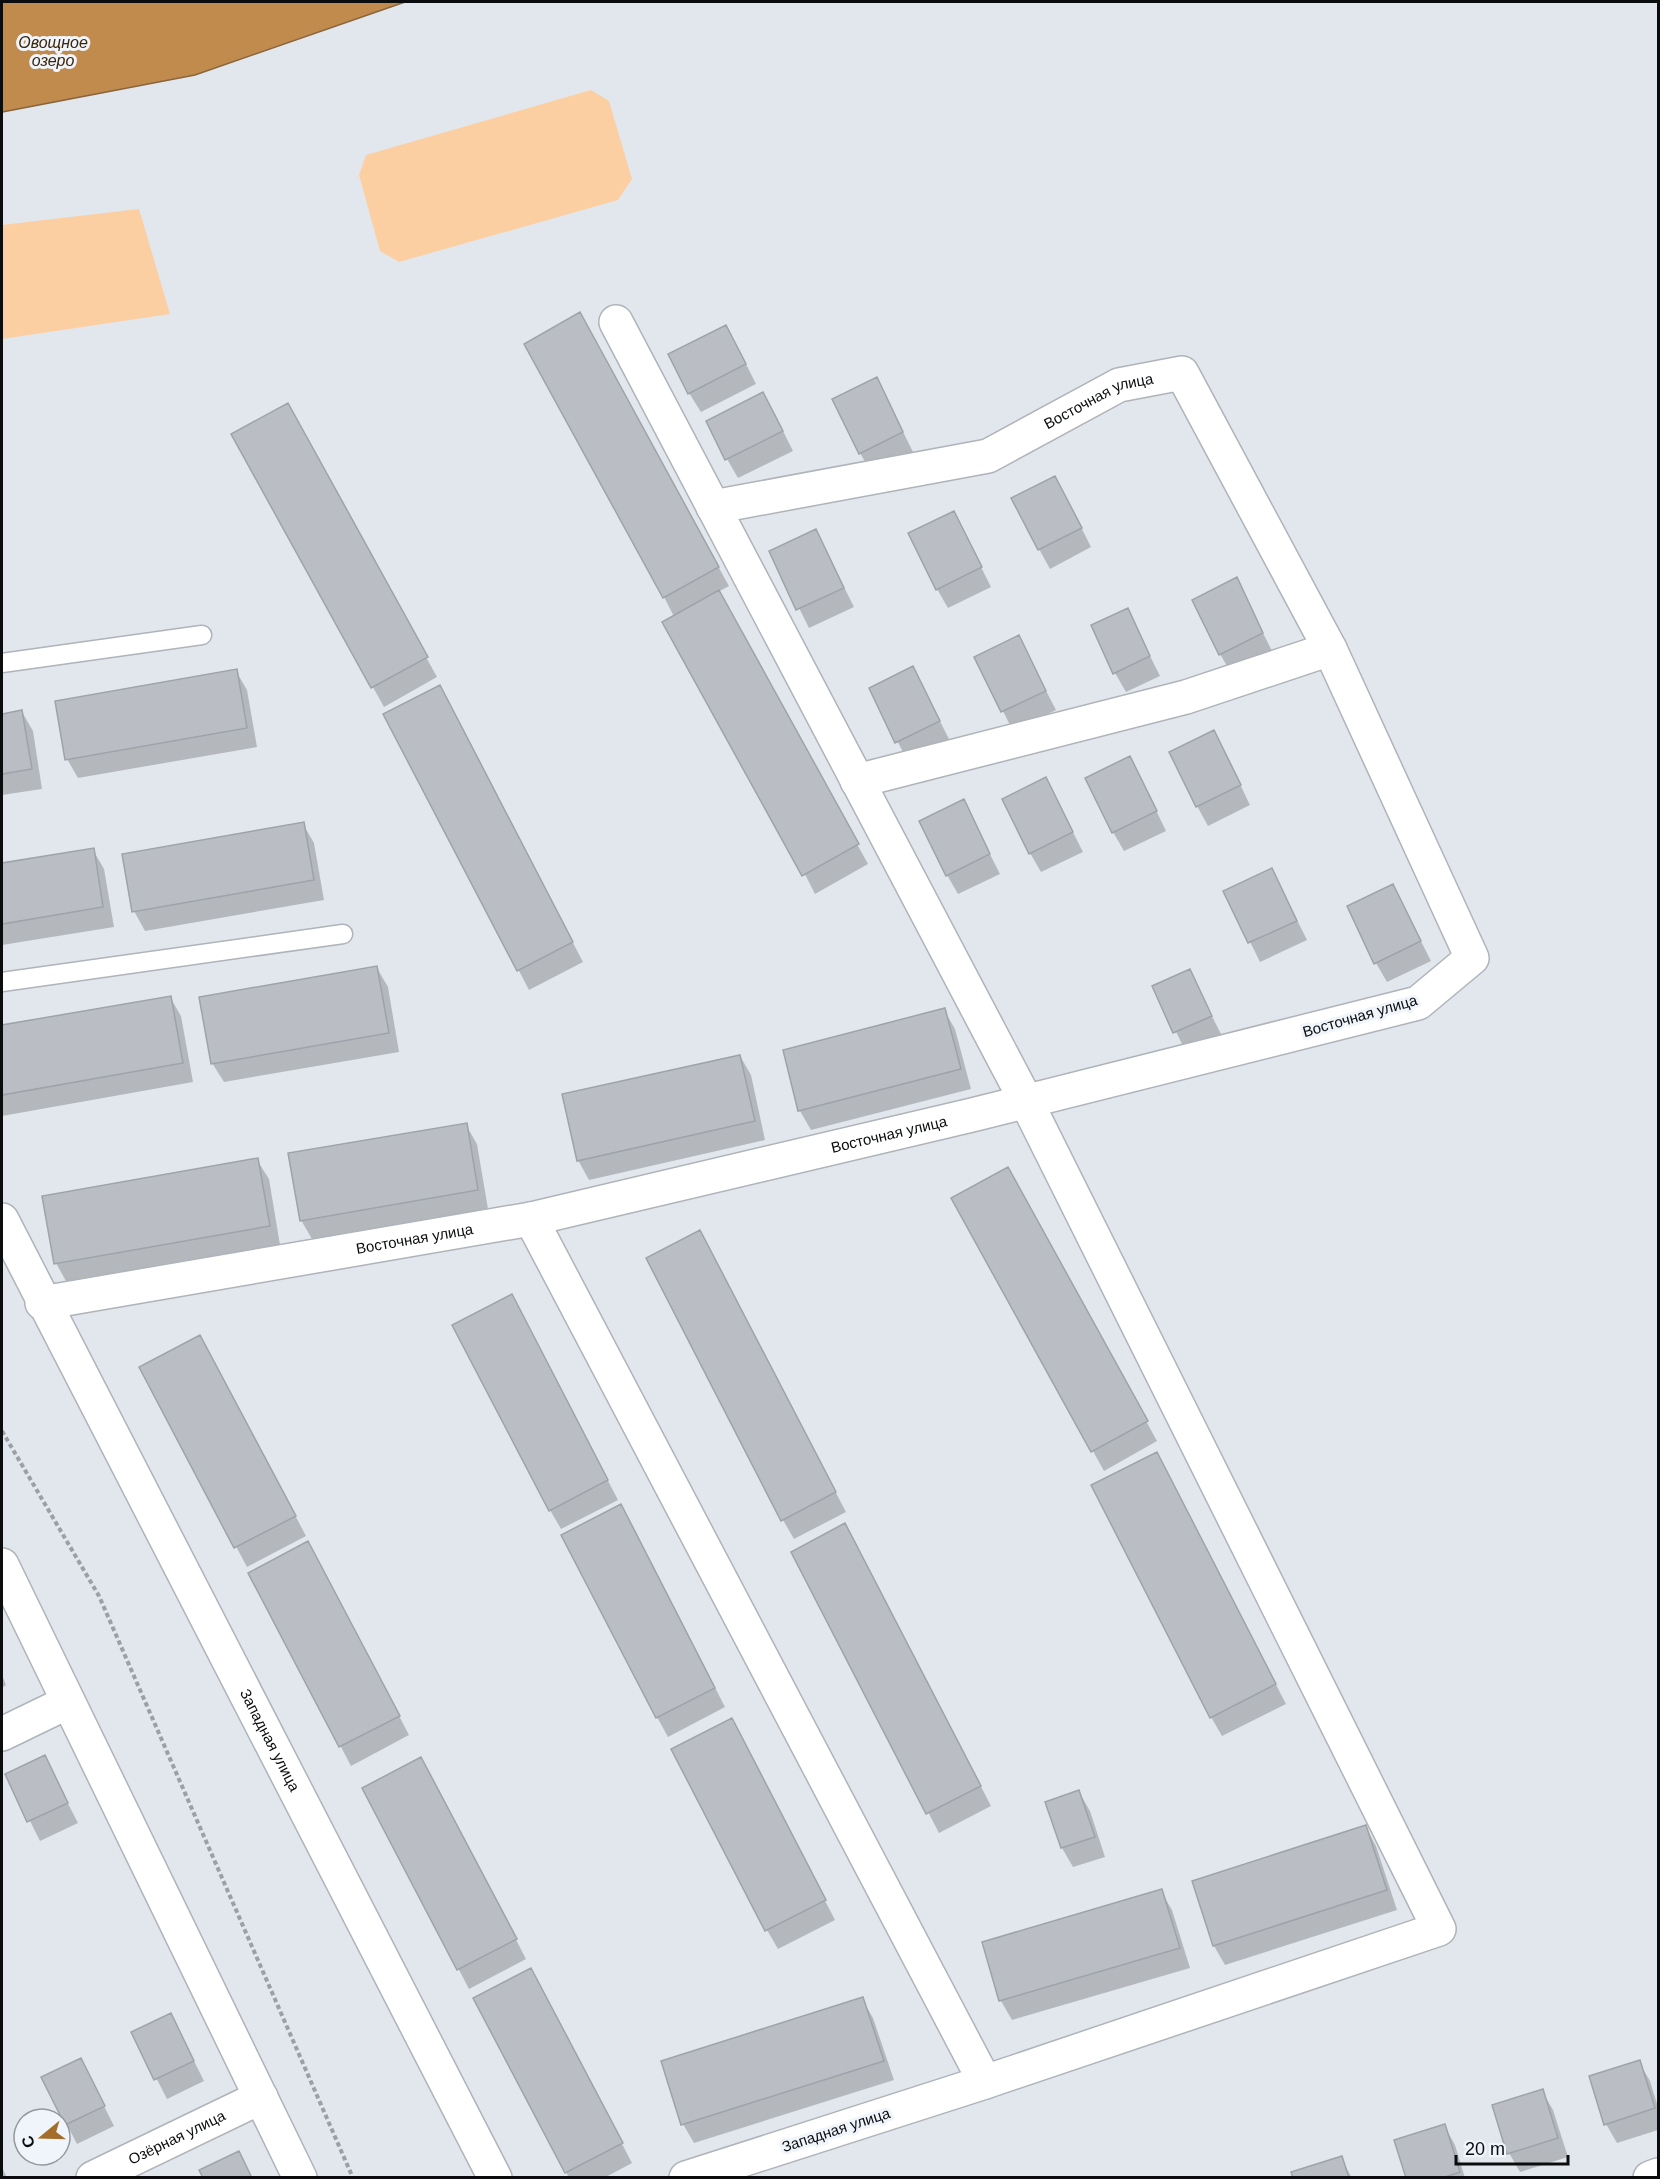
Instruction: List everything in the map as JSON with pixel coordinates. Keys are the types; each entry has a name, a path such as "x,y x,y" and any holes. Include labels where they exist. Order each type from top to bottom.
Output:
{"street":[{"path":"616,322 1026,1101"},
{"name":"Восточная улица","path":"42,1303 531,1219 1026,1101 1419,1003 1472,958 1330,649 1182,372 1119,385 988,456 713,507"},
{"path":"857,781 1186,697 1330,649"},
{"name":"Западная улица","path":"686,2178 985,2082 1438,1929 1026,1101"},
{"path":"531,1219 985,2082"},
{"path":"2,1220 42,1303"},
{"name":"Западная улица","path":"42,1303 495,2178"},
{"path":"2,1565 300,2178"},
{"path":"2,1734 68,1702"},
{"name":"Озёрная улица","path":"93,2178 261,2097"},
{"path":"1650,2178 1659,2175"}],"lane":[{"path":"2,663 202,636"},
{"path":"2,982 343,934"}],"path":[{"path":"2,1431 99,1596 353,2178"}],"shaded area":[{"path":"591,90 609,101 632,179 618,200 399,262 380,251 359,175 366,155"},
{"path":"139,209 170,314 2,339 2,225"}],"water":[{"name":"Овощное озеро","path":"2,2 405,2 195,75 2,112"}],"building":[{"path":"580,312 719,567 663,598 524,344"},
{"path":"726,325 746,364 688,394 668,354"},
{"path":"877,377 903,432 859,454 832,399"},
{"path":"763,392 783,431 725,460 706,421"},
{"path":"288,403 428,657 371,688 231,434"},
{"path":"1055,476 1082,528 1038,550 1011,498"},
{"path":"954,511 982,567 936,590 908,533"},
{"path":"816,529 844,588 796,610 769,551"},
{"path":"1237,577 1263,633 1219,655 1192,600"},
{"path":"719,590 859,844 802,876 662,622"},
{"path":"1128,608 1150,656 1113,674 1091,625"},
{"path":"1019,635 1046,691 1001,712 974,657"},
{"path":"913,666 940,721 895,743 869,688"},
{"path":"237,669 247,728 65,760 55,701"},
{"path":"440,685 573,942 517,971 383,714"},
{"path":"22,710 32,769 2,774 2,714"},
{"path":"1214,730 1241,785 1196,807 1169,752"},
{"path":"1130,756 1157,811 1112,833 1085,778"},
{"path":"1046,777 1073,832 1029,854 1002,799"},
{"path":"964,799 990,854 946,876 919,821"},
{"path":"304,822 314,880 132,912 122,854"},
{"path":"94,848 103,907 2,924 2,863"},
{"path":"1272,868 1297,921 1248,943 1223,891"},
{"path":"1393,884 1421,941 1374,964 1347,906"},
{"path":"377,966 389,1033 211,1064 199,997"},
{"path":"1190,969 1212,1016 1173,1033 1152,986"},
{"path":"171,996 183,1063 2,1095 2,1025"},
{"path":"945,1008 961,1069 798,1111 783,1050"},
{"path":"740,1055 755,1121 577,1161 562,1094"},
{"path":"467,1123 478,1190 300,1221 288,1153"},
{"path":"258,1158 270,1226 54,1264 42,1196"},
{"path":"1008,1167 1148,1421 1091,1452 951,1198"},
{"path":"700,1230 836,1492 781,1521 646,1258"},
{"path":"512,1294 608,1480 549,1511 452,1325"},
{"path":"200,1335 296,1516 234,1548 139,1367"},
{"path":"1157,1452 1276,1684 1210,1718 1091,1485"},
{"path":"621,1504 715,1688 656,1718 561,1535"},
{"path":"845,1523 981,1786 926,1814 791,1552"},
{"path":"308,1541 400,1716 339,1747 248,1573"},
{"path":"732,1718 826,1900 765,1931 671,1749"},
{"path":"45,1755 68,1803 27,1822 5,1774"},
{"path":"421,1757 517,1939 457,1970 362,1788"},
{"path":"1079,1790 1095,1837 1061,1848 1045,1802"},
{"path":"1366,1825 1387,1890 1213,1946 1192,1881"},
{"path":"1162,1889 1180,1948 999,2001 982,1942"},
{"path":"531,1968 623,2143 565,2173 473,1998"},
{"path":"863,1997 884,2061 681,2125 661,2061"},
{"path":"171,2013 194,2061 154,2080 131,2032"},
{"path":"81,2058 105,2106 72,2122 72,2107 56,2107 41,2077"},
{"path":"1640,2060 1655,2108 1604,2125 1589,2076"},
{"path":"1543,2089 1558,2138 1507,2154 1492,2105"},
{"path":"1445,2124 1460,2172 1442,2178 1406,2178 1394,2140"},
{"path":"239,2151 252,2178 203,2178 199,2170"},
{"path":"1342,2156 1349,2178 1293,2178 1291,2172"}]}
